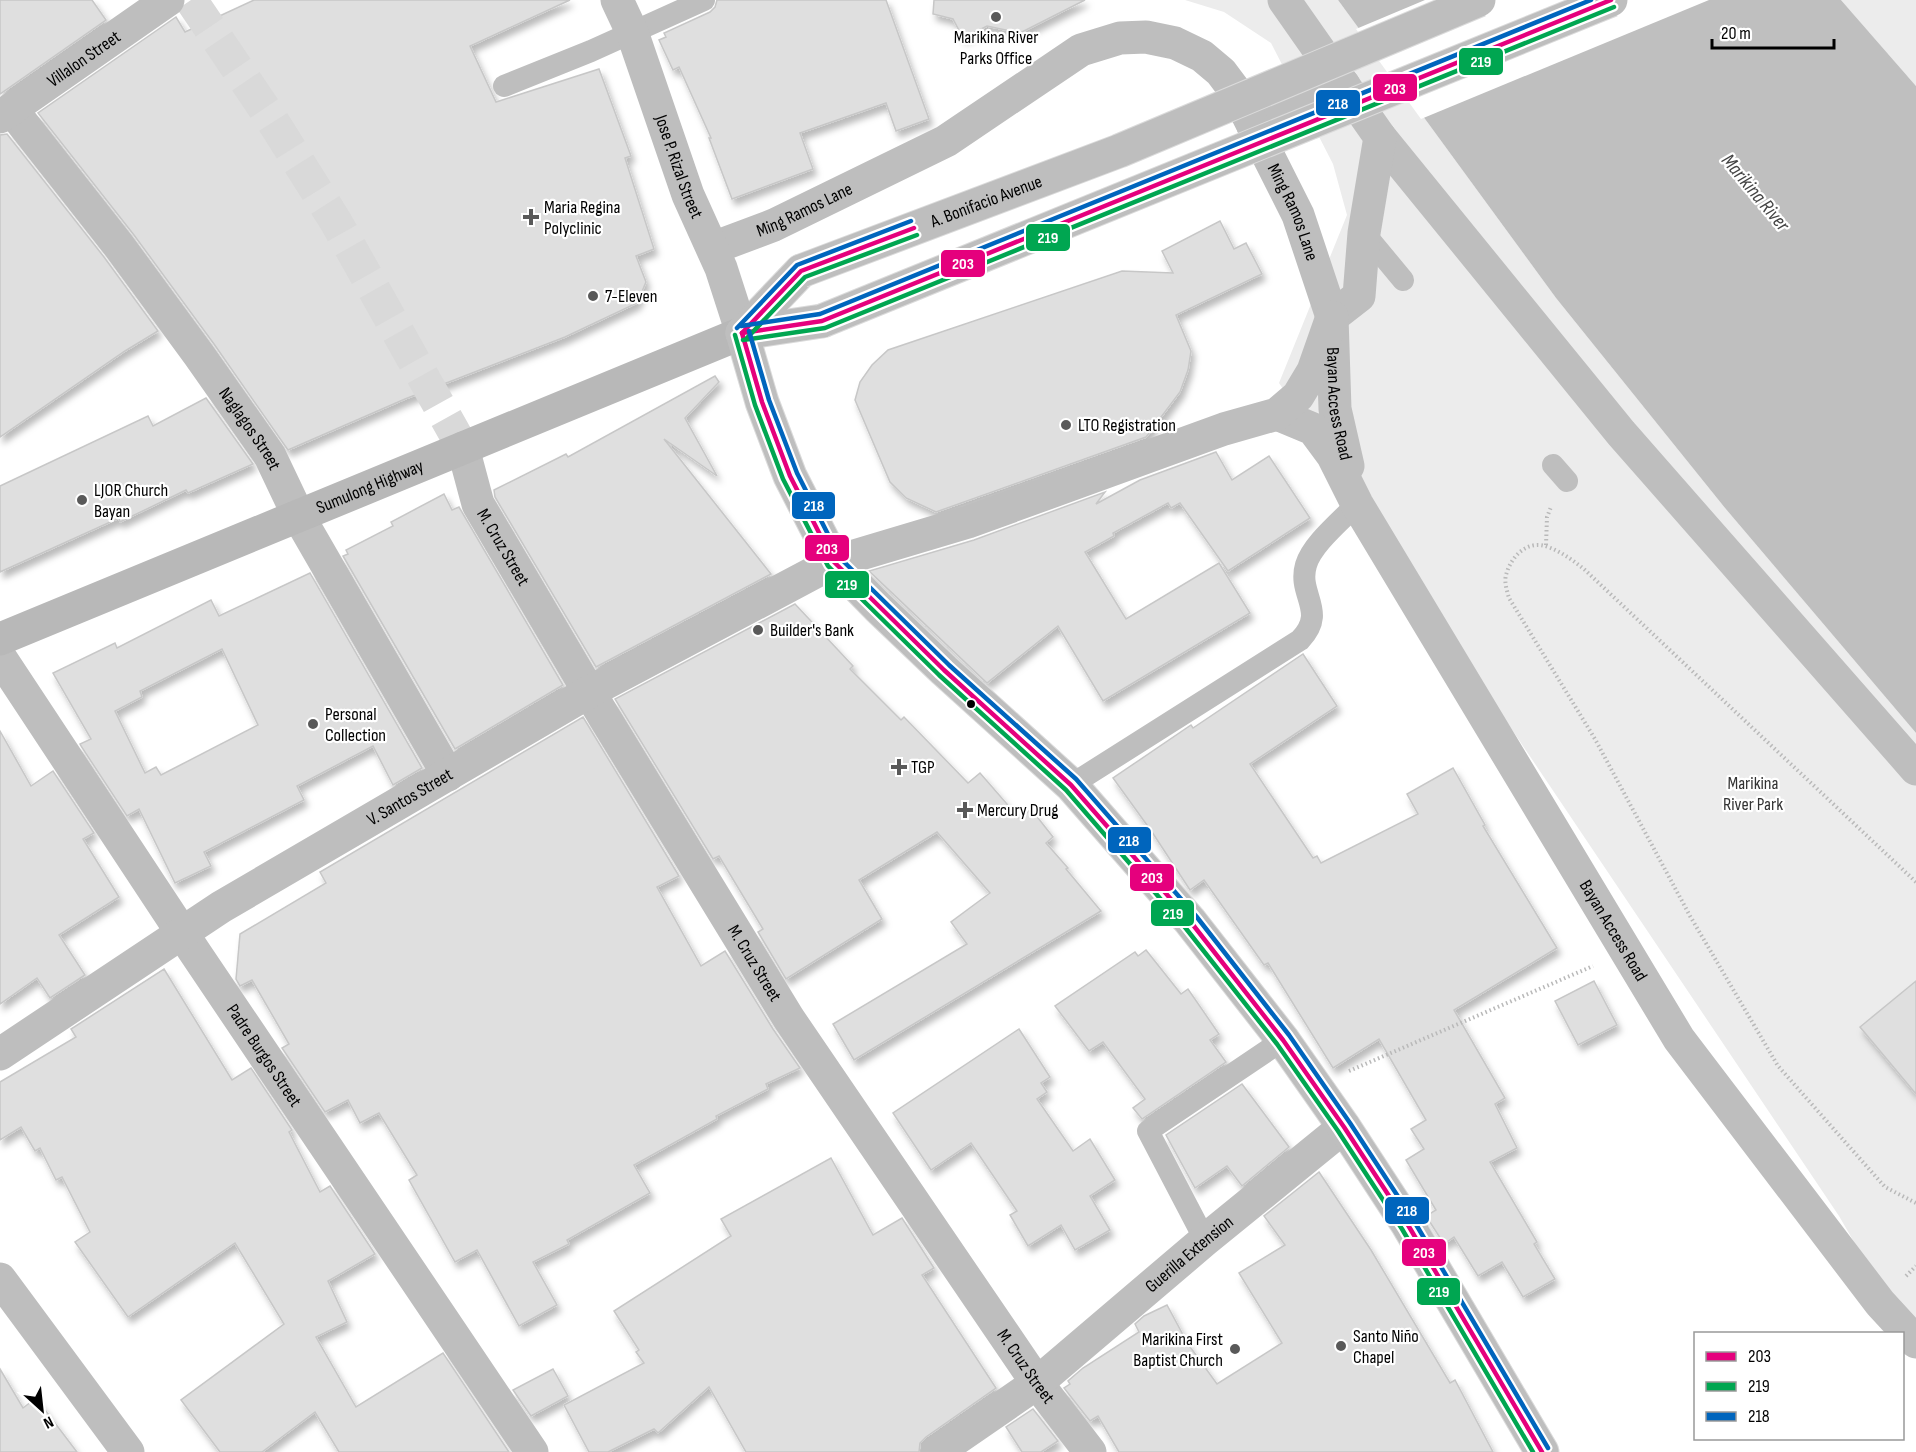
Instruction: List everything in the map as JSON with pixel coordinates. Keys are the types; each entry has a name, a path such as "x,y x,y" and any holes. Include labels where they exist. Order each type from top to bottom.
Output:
{"main road":[{"name":"Sumulong Highway","path":"0,639 742,333"}],"street":[{"name":"Villalon Street","path":"6,113 168,0"},
{"name":"Jose P. Rizal Street","path":"617,0 632,32 688,195 713,248 742,333 762,402 790,476 834,562 944,670 1071,785 1190,921 1283,1040 1344,1127 1407,1225 1542,1452"},
{"path":"1284,0 1380,137 1621,434 1916,769"},
{"name":"A. Bonifacio Avenue","path":"742,333 801,271 1119,152 1479,0"},
{"path":"742,333 822,321 1611,0"},
{"name":"Ming Ramos Lane","path":"713,248 774,225 946,141 1081,50 1120,38 1146,37 1175,43 1202,56 1221,72 1236,92 1298,215 1332,317"},
{"path":"1253,126 1344,85"},
{"name":"Naglagos Street","path":"6,113 119,246 270,456 299,517 448,775"},
{"path":"834,562 968,522 1224,429 1277,414 1298,396 1313,371 1332,317 1359,296 1364,233 1380,137"},
{"name":"Bayan Access Road","path":"1332,317 1335,409 1354,498"},
{"name":"Bayan Access Road","path":"1277,414 1313,429 1333,456 1354,498 1679,1039 1880,1303 1916,1342"},
{"name":"M. Cruz Street","path":"463,448 478,504 589,692 789,1019 1037,1383 1090,1452"},
{"name":"V. Santos Street","path":"0,1054 182,932 448,775 589,692 834,562"},
{"name":"Padre Burgos Street","path":"0,657 532,1452"},
{"name":"Guerilla Extension","path":"937,1452 1037,1383 1205,1240 1344,1127"},
{"path":"0,1278 128,1452"}],"lane":[{"path":"504,86 704,0"},
{"path":"1364,233 1403,280"},
{"path":"1071,785 1300,640 1311,625 1313,615 1304,581 1306,565 1354,498"},
{"path":"1205,1240 1148,1131 1283,1040"}],"path":[{"path":"1916,882 1568,556 1546,545 1527,546 1512,559 1505,577 1509,598 1595,739 1690,916 1778,1066 1886,1187 1916,1203"},
{"path":"1315,1085 1627,951"}],"green space":[{"name":"Marikina River Park","path":"1185,0 1338,0 1556,298 1725,508 1916,733 1916,1349 1839,1216 1279,383 1347,215 1333,164 1271,43 1224,12"},
{"path":"1841,0 1916,0 1916,86"}],"water":[{"name":"Marikina River","path":"1338,0 1841,0 1916,86 1916,733 1725,508 1556,298"}],"pier":[{"path":"1425,0 1709,0 1421,119 1356,29"}],"building":[{"path":"0,0 92,0 106,20 0,94"},
{"path":"254,0 570,0 470,46 496,102 599,69 631,156 625,158 654,249 636,256 646,282 637,303 565,337 405,399 288,450 134,235 38,113 176,17 185,32"},
{"path":"717,0 886,0 929,119 896,131 886,103 800,133 813,169 732,199 709,138 711,138 679,67 673,70 659,40 666,37 664,33 710,12"},
{"name":"Marikina River Parks Office","path":"934,0 1085,0 1020,33 987,26 963,38 953,19 933,14"},
{"path":"7,134 104,257 158,331 0,437 0,135"},
{"path":"1220,221 1234,249 1246,243 1262,274 1176,315 1191,351 1188,370 1180,392 1146,437 936,512 906,498 890,482 855,400 860,382 872,365 888,350 1122,271 1173,273 1162,251"},
{"path":"715,376 719,382 685,418 717,476 664,439 771,574 596,667 495,497 494,490 566,454 568,457"},
{"path":"206,398 253,464 188,493 186,490 120,522 119,518 0,572 0,486 148,416 153,426"},
{"path":"1216,452 1232,480 1269,456 1310,518 1228,571 1180,503 1171,508 1168,503 1113,533 1114,536 1085,552 1126,619 1219,563 1250,613 1103,701 1058,626 987,683 869,571 974,540 1105,492 1096,504 1140,480"},
{"path":"444,494 452,510 459,507 563,685 455,749 343,556 348,554 346,550 393,526 391,522"},
{"path":"310,573 422,768 393,785 373,746 297,786 304,800 204,852 211,866 175,883 139,809 127,816 81,746 80,744 91,739 53,673 115,643 117,648 211,600 219,616","holes":["222,649 258,725 161,775 156,767 145,773 115,711 142,697 140,691"]},
{"path":"795,604 853,666 850,669 901,720 904,717 968,783 980,773 1020,819 1031,809 1053,837 1046,843 1101,911 854,1060 833,1024 967,944 951,922 990,893 937,832 859,880 882,919 786,979 758,932 763,929 719,856 713,859 615,699"},
{"path":"1303,654 1337,706 1250,764 1313,858 1317,856 1321,863 1418,814 1407,794 1453,768 1485,825 1483,826 1557,948 1454,1010 1505,1098 1495,1104 1517,1148 1490,1162 1537,1242 1534,1244 1555,1279 1523,1297 1502,1262 1478,1276 1454,1237 1444,1244 1426,1216 1436,1210 1406,1160 1424,1149 1411,1129 1426,1120 1379,1039 1333,1068 1268,963 1264,965 1204,880 1190,890 1113,778 1191,725 1193,728"},
{"path":"583,717 679,876 657,887 701,966 725,951 800,1068 766,1084 768,1089 716,1116 717,1119 634,1165 650,1193 567,1240 569,1244 533,1262 557,1305 519,1326 477,1250 455,1262 409,1180 417,1175 379,1113 360,1123 348,1100 325,1112 282,1048 289,1044 252,980 240,986 236,979 240,934 326,883 320,872"},
{"path":"0,731 31,786 53,771 94,833 83,839 119,897 59,935 85,975 50,998 37,978 0,1004"},
{"path":"1146,950 1181,994 1188,989 1219,1034 1210,1040 1226,1062 1142,1119 1133,1108 1145,1099 1103,1042 1089,1051 1055,1006 1135,952 1138,956"},
{"path":"164,969 232,1080 251,1068 292,1130 289,1132 320,1192 330,1186 375,1254 328,1281 347,1322 316,1337 356,1407 443,1353 509,1452 339,1452 315,1412 262,1452 220,1452 181,1400 284,1324 235,1243 128,1317 75,1242 90,1232 62,1177 56,1180 40,1148 35,1151 21,1127 0,1140 0,1082 76,1037 71,1029"},
{"path":"1594,981 1617,1025 1578,1045 1555,1001"},
{"path":"1916,981 1916,1094 1860,1027"},
{"path":"1019,1029 1050,1077 1041,1083 1047,1092 1037,1099 1073,1151 1090,1139 1115,1180 1090,1196 1110,1230 1075,1250 1061,1225 1028,1246 1010,1215 1017,1211 971,1143 931,1170 893,1113"},
{"path":"1242,1084 1289,1147 1242,1186 1227,1166 1195,1188 1166,1135"},
{"path":"831,1158 873,1235 902,1218 934,1268 922,1275 996,1388 926,1437 920,1443 919,1452 746,1452 709,1387 658,1433 654,1429 608,1452 589,1452 564,1405 644,1363 636,1352 639,1350 614,1311 731,1236 721,1219"},
{"path":"1319,1172 1371,1250 1450,1383 1455,1380 1493,1452 1119,1452 1098,1416 1090,1421 1064,1388 1070,1384 1068,1381 1083,1368 1139,1332 1135,1324 1144,1316 1167,1305 1188,1344 1217,1384 1282,1343 1239,1273 1285,1245 1264,1216"},
{"path":"0,1369 23,1408 36,1398 77,1452 0,1452"},
{"path":"553,1369 568,1396 531,1416 513,1390"},
{"path":"1033,1409 1058,1441 1041,1452 1022,1452 1006,1427"}],"tunnel":[{"path":"191,0 272,120 336,222 463,448"}],"transit line":[{"name":"218","path":"741,326 820,314 1591,0"},
{"name":"203","path":"742,333 822,321 1611,0"},
{"name":"219","path":"743,340 825,328 1614,7"},
{"name":"218","path":"737,328 797,265 911,221"},
{"name":"203","path":"742,333 801,271 914,228"},
{"name":"219","path":"747,338 805,277 917,235"},
{"name":"218","path":"749,331 769,400 797,473 840,558 949,665 1076,779 1196,916 1289,1035 1350,1123 1414,1221 1548,1448"},
{"name":"203","path":"742,333 762,402 790,476 834,562 944,670 1071,785 1190,921 1283,1040 1344,1127 1408,1225 1542,1452"},
{"name":"219","path":"735,335 755,405 783,479 828,566 939,675 1066,790 1184,926 1277,1044 1338,1131 1402,1229 1533,1452"}],"place":[{"name":"Marikina River Parks Office","path":"996,17"},
{"name":"Maria Regina Polyclinic","path":"531,217"},
{"name":"7-Eleven","path":"593,296"},
{"name":"LTO Registration","path":"1066,425"},
{"name":"LJOR Church Bayan","path":"82,500"},
{"name":"Builder's Bank","path":"758,630"},
{"name":"Personal Collection","path":"313,724"},
{"name":"TGP","path":"899,767"},
{"name":"Mercury Drug","path":"965,810"},
{"name":"Santo Niño Chapel","path":"1341,1346"},
{"name":"Marikina First Baptist Church","path":"1235,1349"}]}
